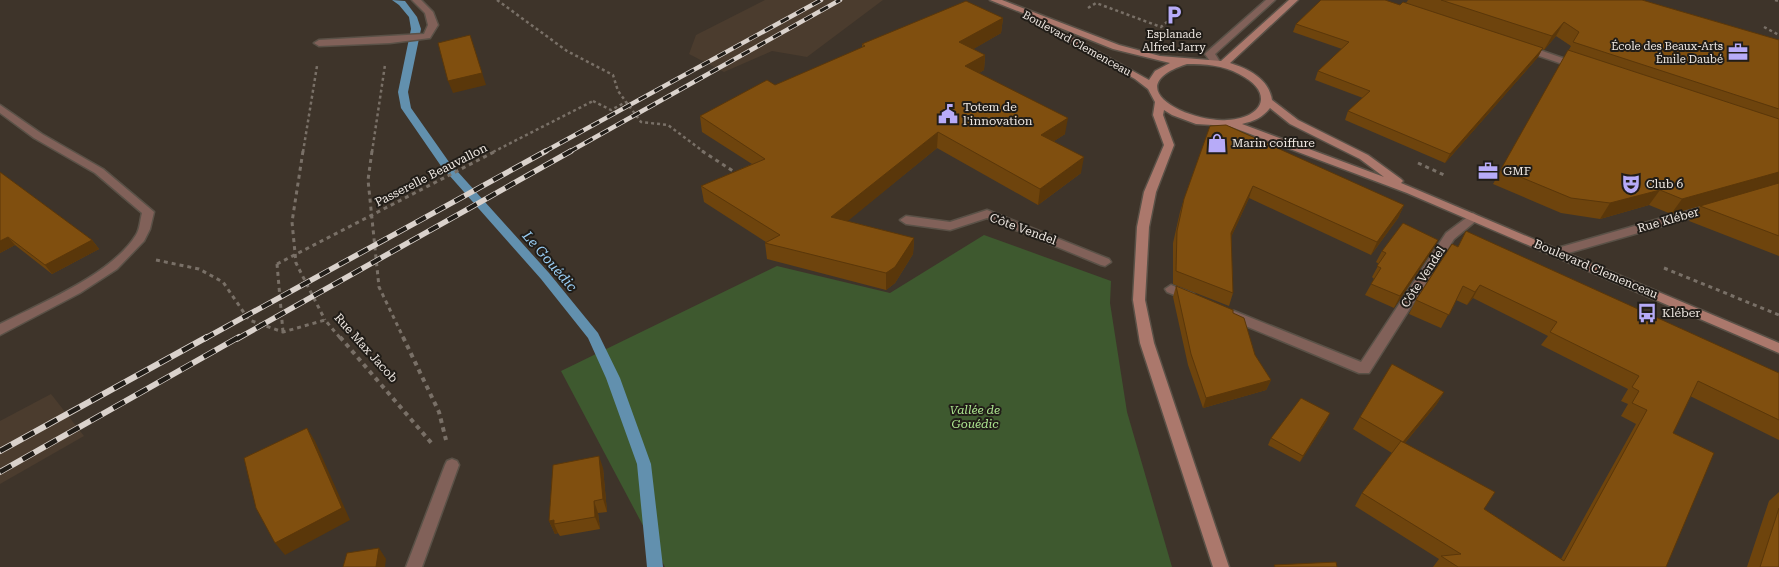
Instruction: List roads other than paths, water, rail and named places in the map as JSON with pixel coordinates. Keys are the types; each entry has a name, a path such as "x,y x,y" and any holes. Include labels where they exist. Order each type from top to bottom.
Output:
{"main road":[{"path":"994,0 1008,5"},
{"path":"1186,61 1160,70 1154,78 1152,87 1160,102 1178,114 1190,119 1216,124 1232,124 1257,116 1265,110 1268,94 1254,78 1219,63 1294,0"},
{"name":"Boulevard Clemenceau","path":"1008,5 1116,47 1160,59 1219,63"},
{"name":"Boulevard Clemenceau","path":"1008,5 1138,77 1152,87"},
{"path":"1160,102 1158,115 1169,145 1150,192 1142,227 1139,300 1147,343 1221,567"},
{"name":"Boulevard Clemenceau","path":"1268,102 1294,122 1364,157 1412,192"},
{"name":"Boulevard Clemenceau","path":"1232,124 1412,192 1558,252 1779,348"}],"street":[{"path":"319,43 392,40 428,36 433,25 430,12 416,0"},
{"path":"1219,63 1210,54 1271,0"},
{"path":"1518,46 1583,68"},
{"path":"0,108 38,136 100,172 148,212 141,236 126,254 99,277 0,330"},
{"name":"Rue Kléber","path":"1558,252 1723,205"},
{"name":"Côte Vendel","path":"906,220 950,226 987,214 1105,262"},
{"name":"Côte Vendel","path":"1220,310 1364,369 1450,236 1473,217"},
{"path":"1171,289 1204,303"},
{"path":"414,567 452,465"}],"waterway":[{"name":"Le Gouédic","path":"396,0 402,3 413,17 416,29 403,92 406,108 445,164 545,276 593,336 613,378 644,464 655,567"}],"railway":[{"path":"544,152 821,0"},
{"path":"569,152 840,0"},
{"path":"204,339 546,151"},
{"path":"237,339 571,151"},
{"path":"0,451 207,337"},
{"path":"0,472 239,337"}],"place":[{"name":"Esplanade Alfred Jarry","path":"1174,15"},
{"name":"École des Beaux-Arts Émile Daubé","path":"1738,52"},
{"name":"Totem de l'innovation","path":"948,114"},
{"name":"Marin coiffure","path":"1217,143"},
{"name":"GMF","path":"1488,171"},
{"name":"Club 6","path":"1631,184"},
{"name":"Kléber","path":"1647,313"}],"park label":[{"name":"Vallée de Gouédic","path":"975,417"}]}
